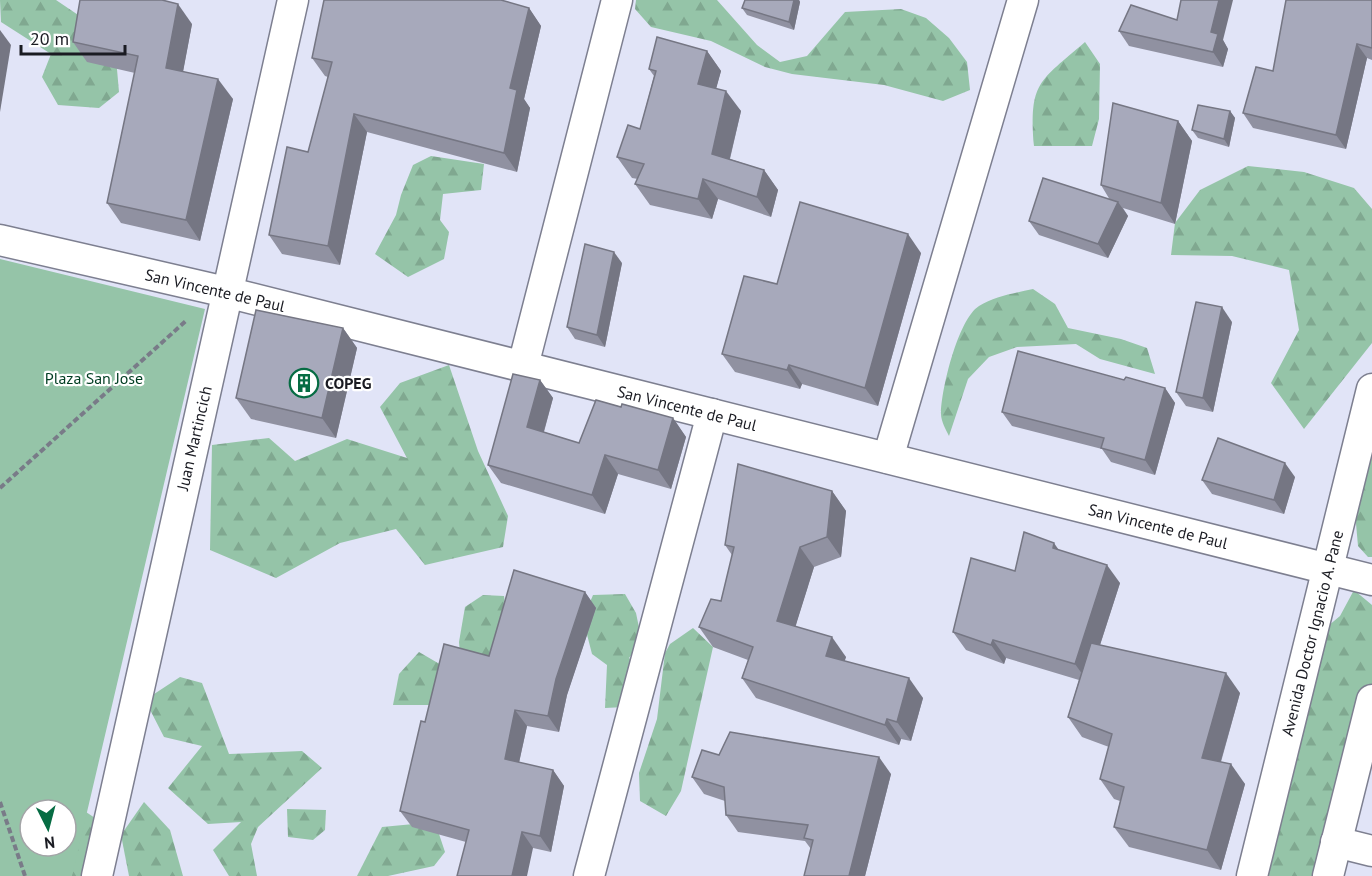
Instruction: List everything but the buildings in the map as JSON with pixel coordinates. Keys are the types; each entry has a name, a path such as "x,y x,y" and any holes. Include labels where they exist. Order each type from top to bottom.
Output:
{"street":[{"name":"Juan Martincich","path":"97,876 293,0"},
{"path":"523,366 617,0"},
{"path":"888,458 1023,0"},
{"name":"San Vincente de Paul","path":"0,240 226,292 1372,580"},
{"name":"Avenida Doctor Ignacio A. Pane","path":"1252,876 1372,389"},
{"path":"589,876 712,414"},
{"path":"1328,876 1372,700"},
{"path":"1336,842 1372,851"}],"path":[{"path":"178,315 189,318"},
{"path":"187,330 189,318"},
{"path":"0,488 189,318"},
{"path":"0,802 25,876"}],"green space":[{"path":"0,0 56,0 93,25 116,58 119,92 99,108 58,105 42,77 51,54 1,22"},
{"path":"636,0 717,0 757,45 780,62 807,56 845,12 901,9 926,18 949,38 967,62 970,90 943,101 884,85 792,74 765,67 711,41 651,27 635,9"},
{"path":"1085,42 1100,64 1099,119 1092,146 1034,146 1033,108 1040,85 1057,66"},
{"path":"431,156 484,164 481,190 443,194 440,220 449,232 444,259 408,277 375,254 396,215 413,165"},
{"path":"1248,166 1304,172 1354,188 1372,209 1372,343 1304,429 1271,383 1299,330 1289,270 1232,256 1171,255 1175,223 1200,190"},
{"name":"Plaza San Jose","path":"0,259 205,309 78,850 78,798 18,798 18,858 76,858 72,876 0,876"},
{"path":"1033,289 1055,304 1068,328 1121,339 1147,348 1155,374 1100,359 1076,344 1017,347 989,357 968,379 949,436 942,420 942,403 947,373 964,325 971,313 979,306 1005,295"},
{"path":"449,365 478,451 508,516 503,547 425,565 396,529 340,543 276,578 210,550 212,445 269,438 295,461 347,439 407,458 380,407 400,383"},
{"path":"1372,410 1372,557 1368,557 1358,546 1354,501"},
{"path":"1354,590 1372,605 1372,692 1322,876 1252,876 1328,626 1340,616"},
{"path":"625,594 636,613 642,642 629,658 650,676 644,706 605,708 607,665 592,654 583,619 593,595"},
{"path":"483,595 504,596 512,665 461,666 459,642 465,607"},
{"path":"693,628 713,647 681,791 666,816 640,801 639,773 657,719 665,653 670,644"},
{"path":"419,652 455,673 435,705 393,705 399,674"},
{"path":"180,677 202,683 229,754 302,751 322,768 258,827 251,844 257,876 229,876 213,850 241,822 208,824 168,788 202,746 164,737 145,700"},
{"path":"144,802 170,830 183,876 129,876 121,835"},
{"path":"78,807 98,820 85,876 57,876 62,858 78,858"},
{"path":"287,809 326,810 325,830 313,840 288,837"},
{"path":"435,822 445,852 434,866 388,876 357,876 382,827"}],"place":[{"name":"COPEG","path":"304,383"}]}
